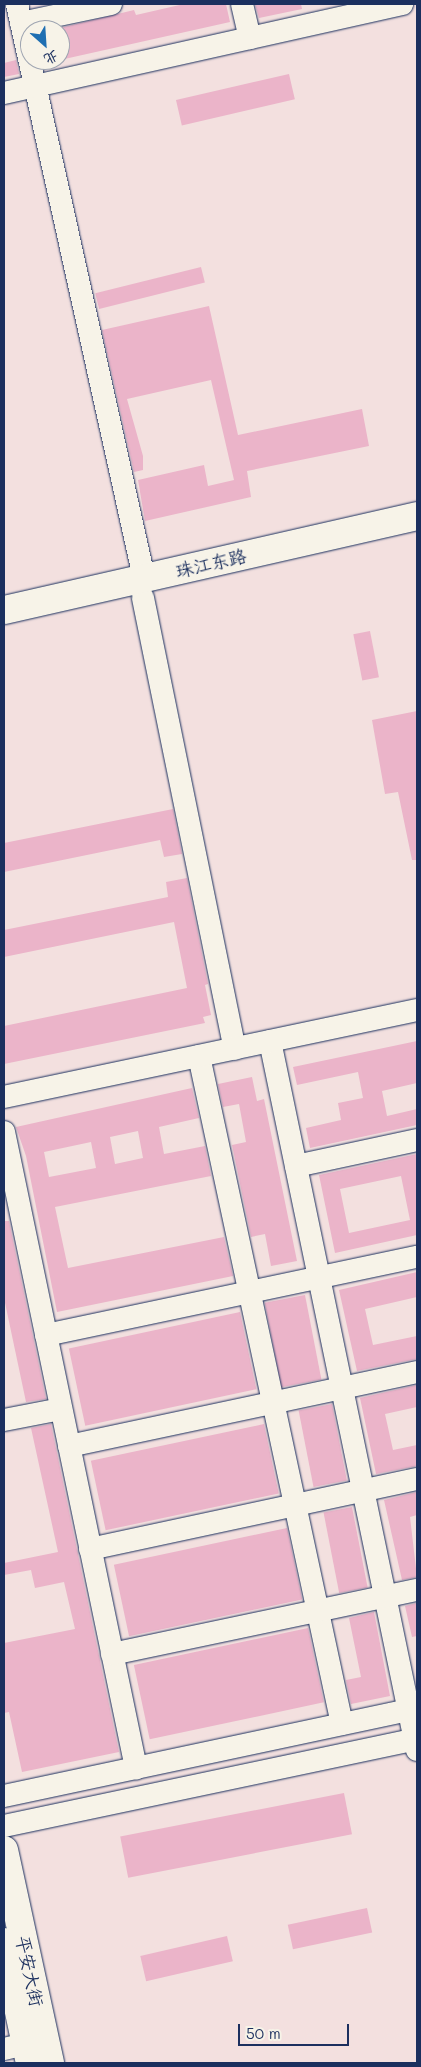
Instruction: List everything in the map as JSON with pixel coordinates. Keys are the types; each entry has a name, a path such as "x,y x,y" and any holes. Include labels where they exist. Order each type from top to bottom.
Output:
{"main road":[{"name":"珠江东路","path":"4,610 144,588 417,516"},
{"path":"4,630 144,588 417,536"},
{"name":"平安大街","path":"4,1850 50,2063"},
{"name":"平安大街","path":"4,1942 20,2052"}],"street":[{"path":"111,4 19,14 33,86 144,588 235,1049"},
{"path":"242,4 250,38"},
{"path":"4,93 402,4"},
{"path":"4,1097 417,1010"},
{"path":"4,1826 417,1743 413,1709 385,1597 270,1041"},
{"path":"199,1056 342,1724"},
{"path":"4,1132 136,1768"},
{"path":"296,1166 417,1140"},
{"path":"46,1335 417,1257"},
{"path":"69,1446 417,1372"},
{"path":"4,1420 61,1409"},
{"path":"90,1549 417,1479"},
{"path":"112,1654 417,1590"},
{"path":"4,1796 413,1709"}],"building":[{"path":"184,4 226,4 230,22 70,58 70,26 134,10 136,15"},
{"path":"255,4 301,4 302,9 259,18"},
{"path":"16,60 19,74 4,77 4,63"},
{"path":"289,74 295,99 182,125 176,100"},
{"path":"201,267 205,283 99,309 95,293"},
{"path":"209,306 238,435 362,409 369,446 247,471 251,497 145,521 138,480 204,465 208,486 234,480 211,380 127,399 143,456 143,470 134,472 102,330"},
{"path":"370,631 379,677 362,680 353,634"},
{"path":"417,711 417,860 412,860 398,792 385,794 372,720"},
{"path":"173,809 182,854 164,857 160,840 4,872 4,843"},
{"path":"187,878 208,984 205,985 211,1015 203,1017 205,1023 4,1064 4,1026 187,988 174,922 4,957 4,930 168,897 166,882"},
{"path":"417,1041 417,1083 382,1091 387,1116 417,1109 417,1125 310,1148 306,1128 341,1120 338,1103 363,1098 358,1072 297,1085 293,1067"},
{"path":"252,1077 257,1101 264,1099 297,1261 271,1266 265,1234 251,1237 232,1145 246,1142 239,1104 223,1107 218,1084"},
{"path":"192,1088 199,1118 159,1127 164,1154 205,1146 211,1176 55,1207 68,1268 224,1237 233,1276 57,1312 26,1156 16,1127","holes":["138,1131 143,1158 115,1164 110,1137","91,1142 96,1168 49,1177 44,1152"]},
{"path":"417,1154 417,1235 335,1253 319,1175","holes":["401,1176 410,1220 349,1233 340,1189"]},
{"path":"4,1221 9,1221 46,1399 26,1402 4,1298"},
{"path":"417,1272 417,1297 365,1309 373,1345 417,1336 417,1359 357,1371 339,1290"},
{"path":"305,1295 321,1379 281,1387 265,1303"},
{"path":"240,1312 256,1389 85,1426 69,1348"},
{"path":"417,1385 417,1407 385,1414 393,1450 417,1445 417,1466 376,1474 360,1398"},
{"path":"332,1404 347,1481 314,1487 299,1410"},
{"path":"51,1424 119,1752 22,1772 9,1712 4,1713 4,1643 75,1629 64,1582 35,1588 31,1570 4,1575 4,1563 58,1552 31,1428"},
{"path":"264,1424 279,1493 106,1530 91,1461"},
{"path":"417,1492 417,1515 410,1517 417,1577 402,1580 384,1500"},
{"path":"352,1507 368,1587 339,1593 324,1513"},
{"path":"287,1528 302,1599 129,1636 114,1565"},
{"path":"417,1603 417,1636 412,1637 405,1606"},
{"path":"374,1612 390,1696 351,1704 346,1680 361,1677 349,1618"},
{"path":"308,1628 324,1702 150,1739 134,1665"},
{"path":"344,1793 352,1834 128,1878 120,1837"},
{"path":"367,1908 372,1932 293,1949 288,1925"},
{"path":"227,1936 233,1961 146,1981 140,1956"}]}
